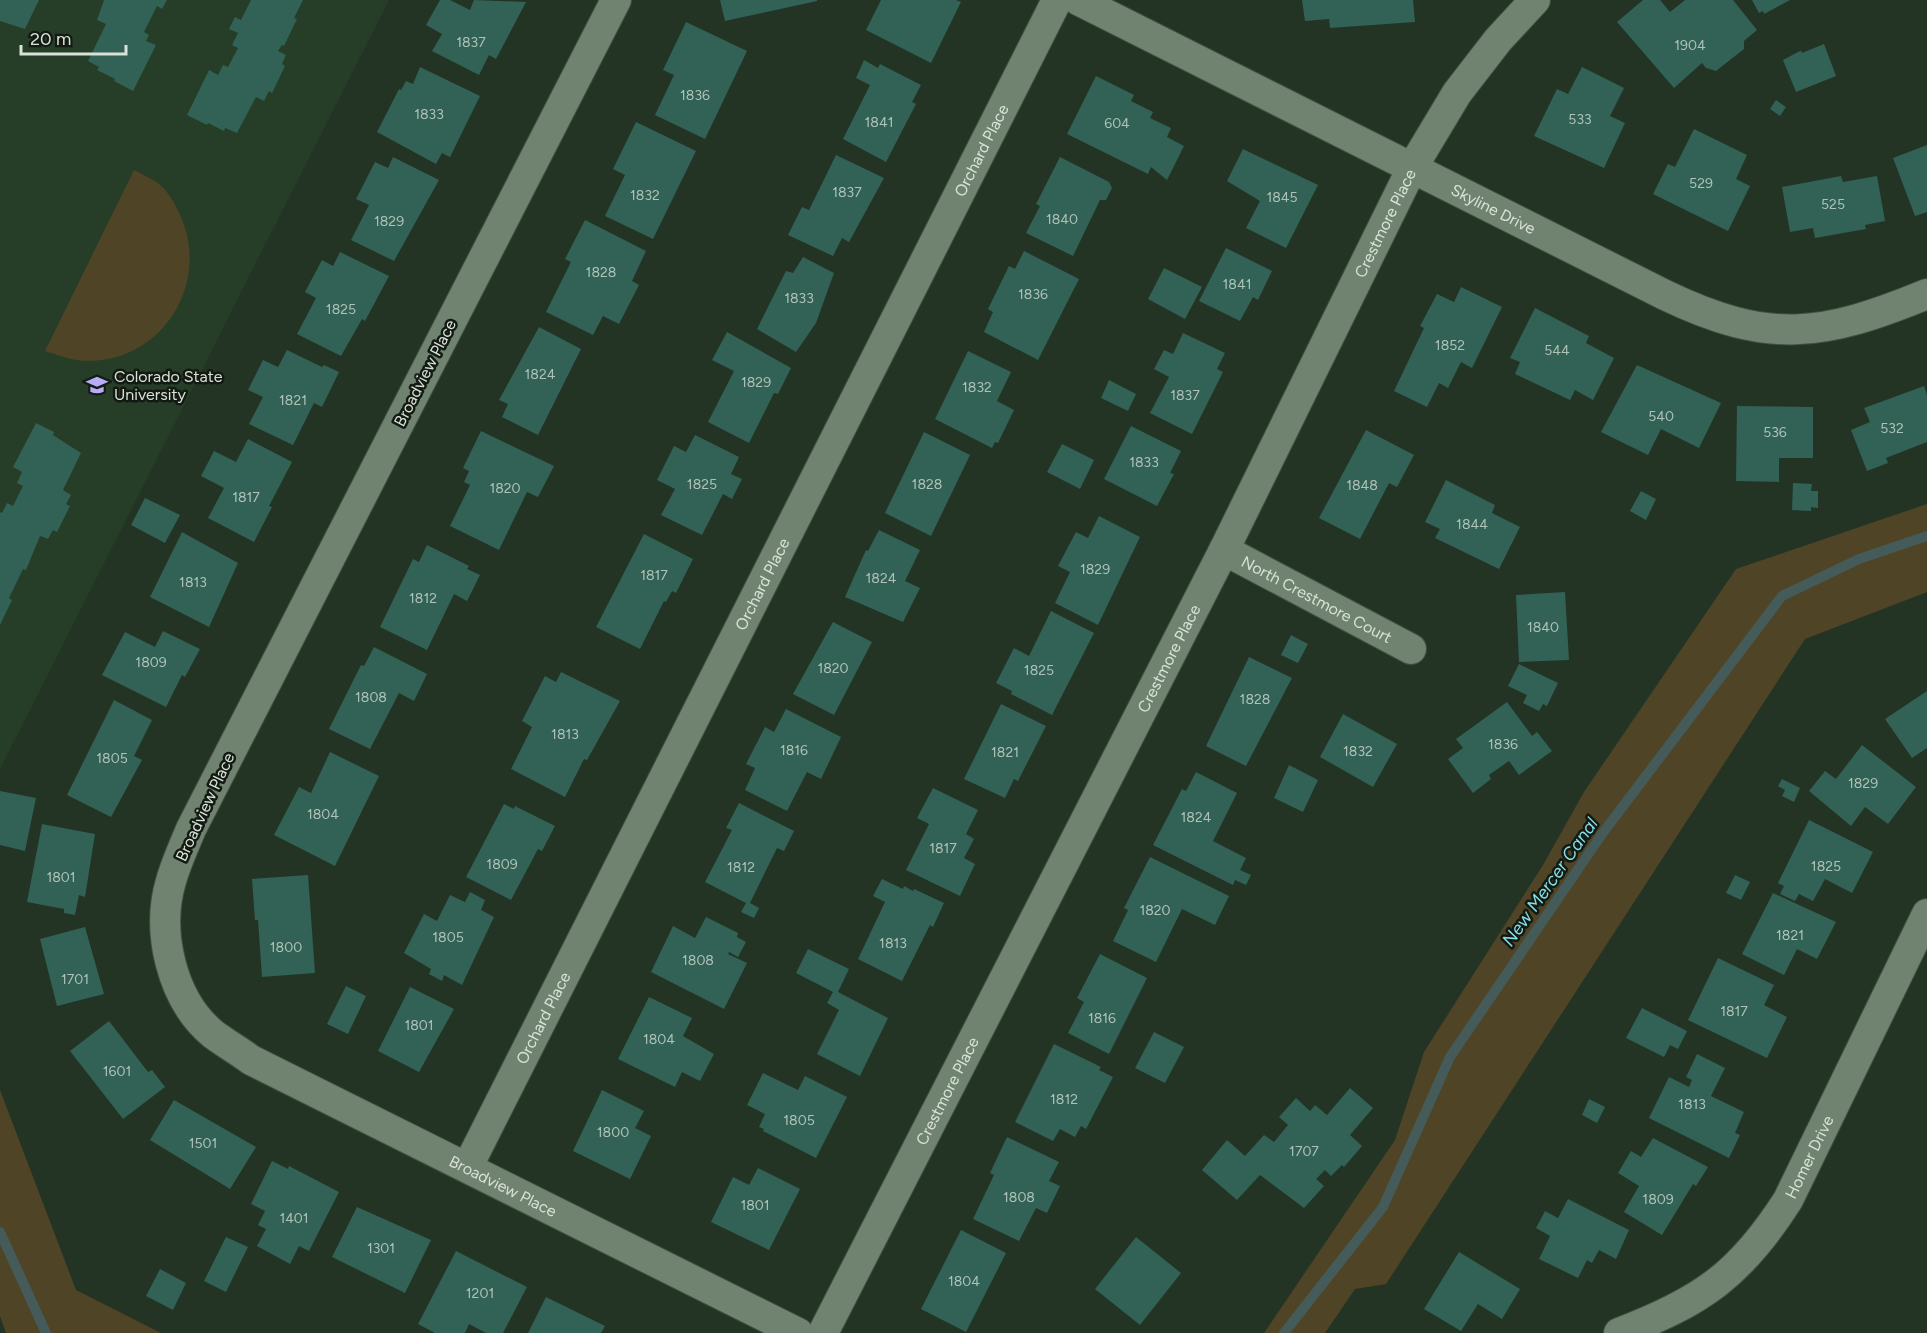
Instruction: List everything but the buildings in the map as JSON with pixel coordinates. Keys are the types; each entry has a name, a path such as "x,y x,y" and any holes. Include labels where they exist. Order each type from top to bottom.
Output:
{"street":[{"name":"Broadview Place","path":"616,0 191,829 171,882 165,920 171,965 187,1002 212,1032 251,1060 468,1166 798,1333"},
{"name":"Orchard Place","path":"468,1166 1056,0"},
{"name":"Skyline Drive","path":"1078,0 1671,298 1735,324 1785,331 1833,326 1886,311 1927,294"},
{"name":"Crestmore Place","path":"823,1333 1224,550 1412,168 1457,93 1498,40 1535,0"},
{"name":"North Crestmore Court","path":"1224,550 1411,650"},
{"name":"Homer Drive","path":"1619,1333 1667,1315 1699,1298 1734,1271 1764,1238 1788,1200 1927,914"}],"shaded area":[{"name":"Colorado State University","path":"0,0 389,0 0,769"},
{"path":"134,170 162,186 181,217 189,244 189,271 182,296 170,319 153,338 131,352 105,360 76,360 45,351"},
{"path":"1927,504 1927,592 1805,639 1386,1284 1355,1289 1325,1333 1264,1333 1395,1140 1424,1052 1543,865 1584,792 1736,569"},
{"path":"0,1090 76,1290 161,1333 6,1333 0,1316"}],"waterway":[{"name":"New Mercer Canal","path":"1284,1333 1383,1207 1450,1057 1602,834 1782,596 1859,559 1927,536"},
{"name":"New Mercer Canal","path":"0,1232 46,1333"}],"place":[{"name":"Colorado State University","path":"97,385"}]}
